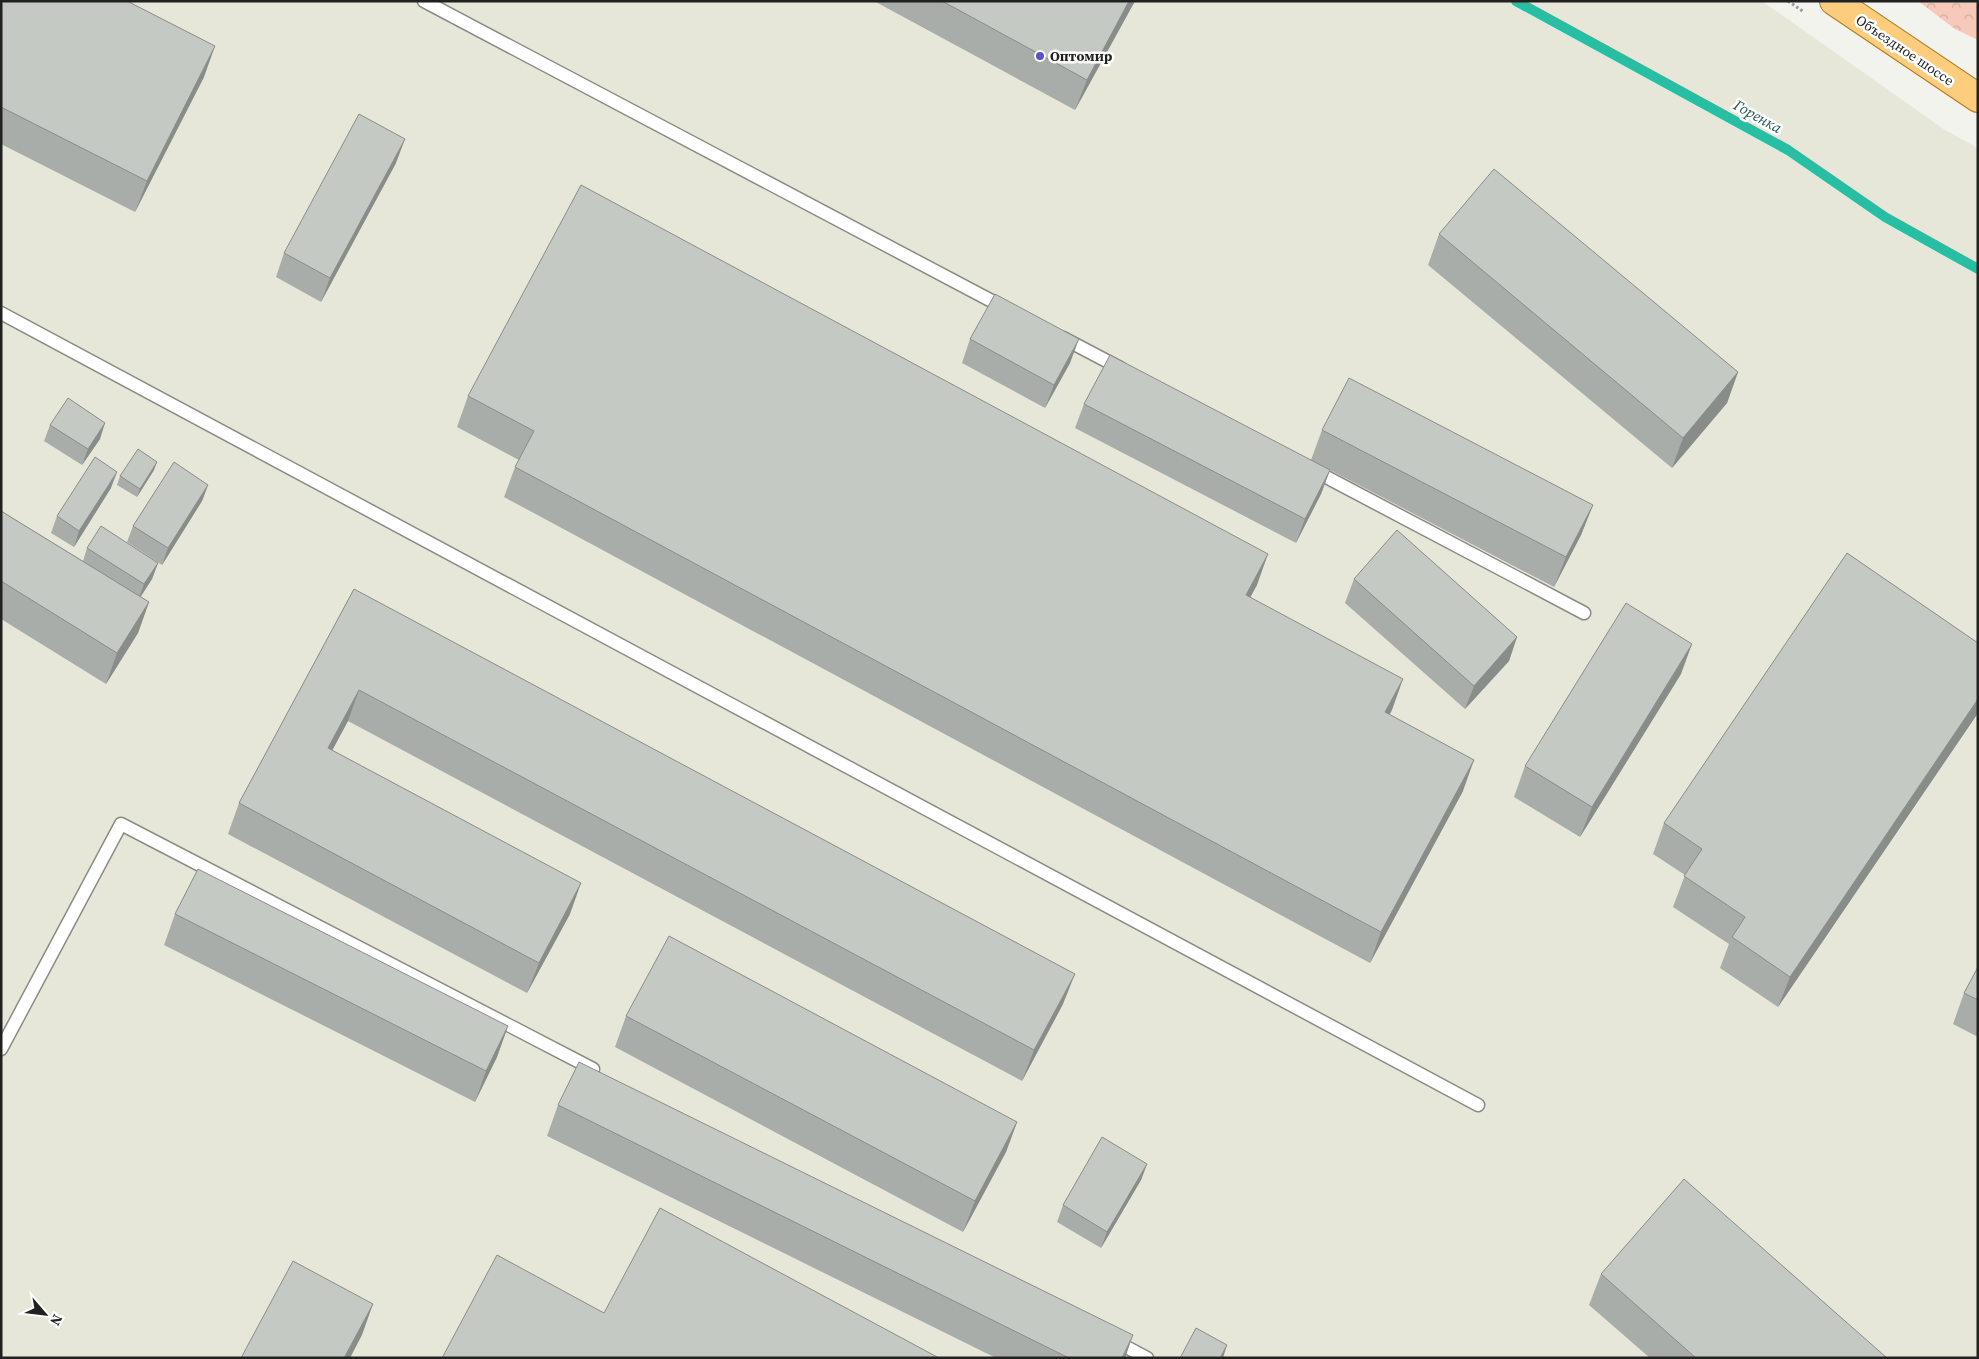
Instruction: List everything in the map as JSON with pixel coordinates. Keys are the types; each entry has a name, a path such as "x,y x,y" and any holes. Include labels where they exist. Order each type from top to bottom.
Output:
{"main road":[{"name":"Объездное шоссе","path":"1834,1 1978,98"}],"lane":[{"path":"424,1 1013,312"},
{"path":"1,313 1478,1105"},
{"path":"1048,330 1127,372"},
{"path":"1303,464 1584,613"},
{"path":"1,1049 122,824 608,1077"},
{"path":"1103,1335 1147,1358"}],"shaded area":[{"path":"1,1 1762,1 1945,130 1978,148 1978,1358 1,1358"}],"green space":[{"path":"1918,1 1978,1 1978,40 1955,29"}],"building":[{"path":"1,1 127,1 215,46 147,181 1,107"},
{"path":"942,1 1129,1 1087,80"},
{"path":"359,114 405,139 330,278 284,253"},
{"path":"1494,169 1738,372 1683,438 1439,234"},
{"path":"581,185 1268,554 1246,595 1403,679 1385,712 1474,760 1381,932 515,467 534,431 468,396"},
{"path":"995,294 1079,339 1054,385 970,339"},
{"path":"1110,355 1330,470 1305,519 1084,404"},
{"path":"1349,378 1593,505 1566,557 1322,430"},
{"path":"68,398 105,423 88,449 50,425"},
{"path":"138,449 157,462 140,489 120,476"},
{"path":"95,457 117,472 79,531 57,516"},
{"path":"174,462 208,485 168,548 133,526"},
{"path":"1,511 149,602 117,653 1,581"},
{"path":"101,526 158,563 144,584 87,548"},
{"path":"1397,530 1517,637 1474,686 1354,579"},
{"path":"1847,553 1978,643 1978,699 1790,977 1732,937 1745,917 1684,876 1702,849 1664,823"},
{"path":"354,589 1075,974 1034,1050 359,690 328,748 581,883 539,963 239,803"},
{"path":"1626,603 1692,644 1592,807 1525,766"},
{"path":"198,869 508,1026 486,1071 175,914"},
{"path":"669,936 1017,1122 975,1201 626,1016"},
{"path":"1978,967 1978,1000 1964,993"},
{"path":"579,1062 1133,1335 1122,1358 1069,1358 558,1105"},
{"path":"1102,1137 1147,1164 1107,1232 1063,1205"},
{"path":"1684,1179 1887,1358 1696,1358 1601,1274"},
{"path":"660,1208 939,1358 442,1358 497,1255 604,1313"},
{"path":"293,1261 373,1304 344,1358 241,1358"},
{"path":"1196,1328 1227,1345 1220,1358 1180,1358"}],"waterway":[{"name":"Горенка","path":"1516,1 1788,150 1885,217 1978,269"}],"place":[{"name":"Оптомир","path":"1040,56"}]}
